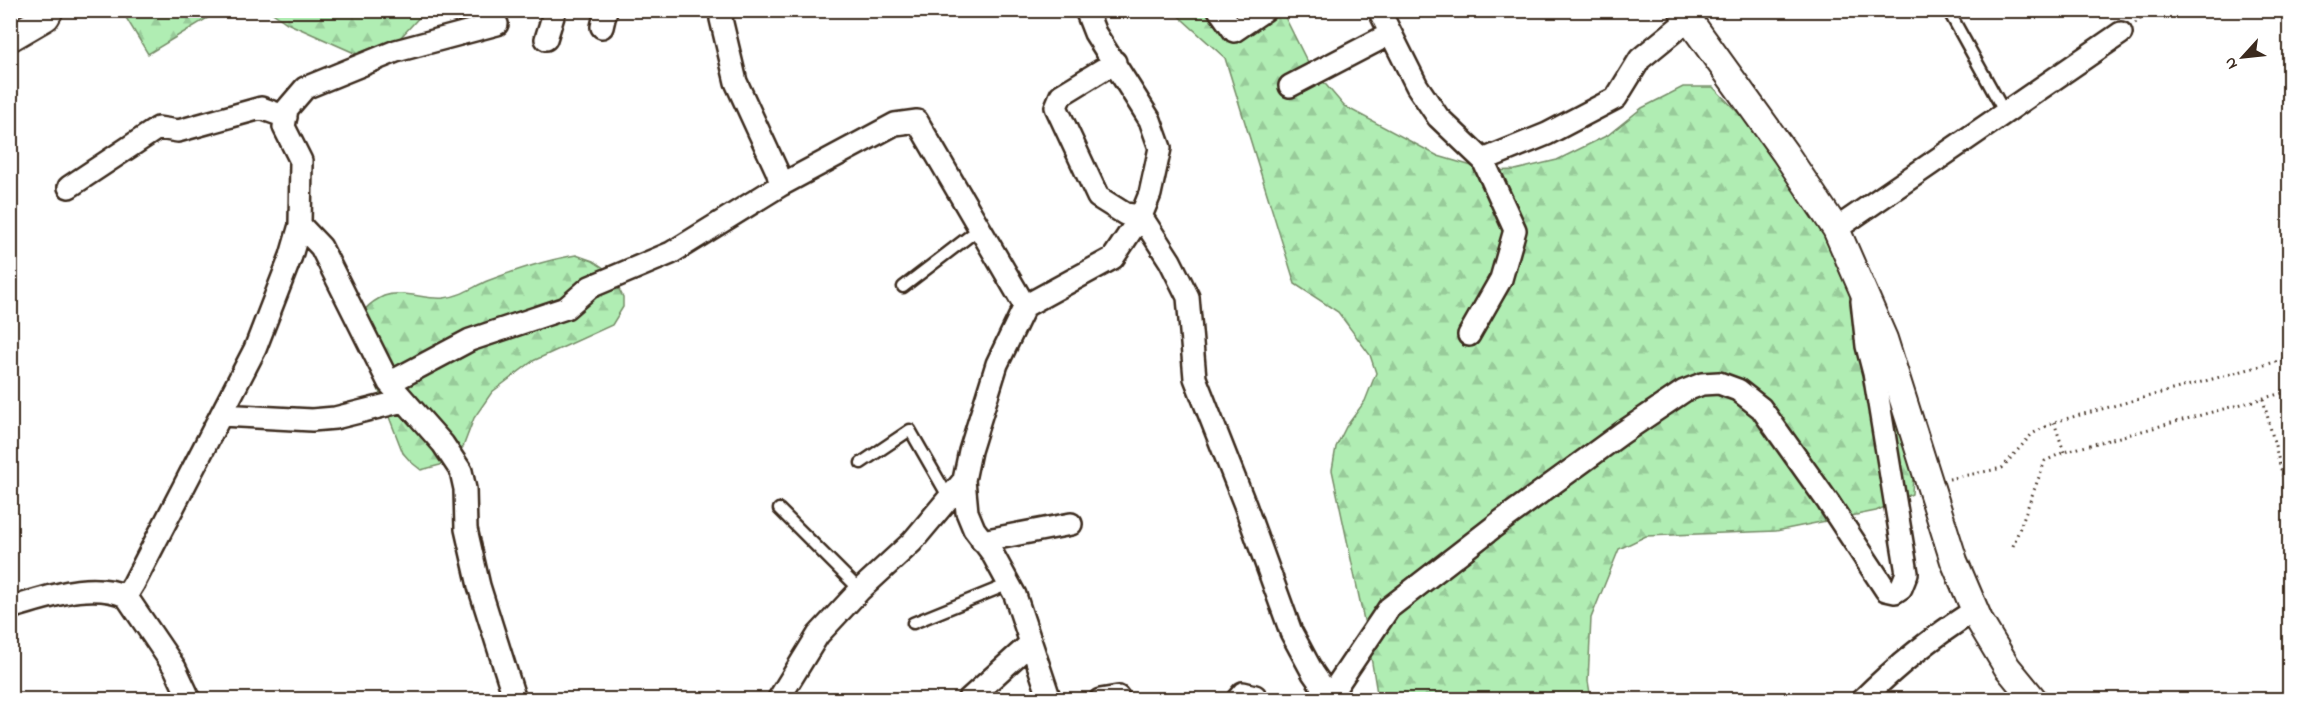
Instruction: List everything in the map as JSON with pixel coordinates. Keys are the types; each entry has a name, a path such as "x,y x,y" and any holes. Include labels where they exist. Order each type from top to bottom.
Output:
{"street":[{"path":"10,38 46,17 50,10"},
{"path":"546,39 555,10"},
{"path":"723,10 721,20 736,82 782,185"},
{"path":"1050,699 1015,595 992,553 974,529 967,512 964,480 970,451 997,364 1025,306 1113,258 1141,216 1150,194 1160,148 1150,120 1095,33 1086,10"},
{"path":"1219,10 1234,31 1265,10"},
{"path":"1379,10 1417,86 1438,117 1483,160 1515,230 1501,279 1469,335"},
{"path":"1483,160 1547,135 1616,98 1640,59 1685,15 1785,153 1836,229 1884,339 1954,561 1975,610 2007,667 2034,699"},
{"path":"126,596 255,349 291,256 300,225 301,161 284,127 287,109 304,88 396,51 497,24"},
{"path":"1836,229 2121,33"},
{"path":"1290,86 1390,34"},
{"path":"1115,62 1061,95 1056,107 1098,197 1125,214 1141,216"},
{"path":"69,187 158,128 178,131 261,108 286,117"},
{"path":"389,383 470,340 566,308 590,287 671,253 782,185 895,123 917,122 1025,306"},
{"path":"1141,216 1170,261 1188,297 1195,378 1291,632 1328,698 1389,608 1500,522 1622,433 1684,391 1702,384 1719,383 1738,390 1761,408 1828,502 1886,590 1895,592 1901,588 1907,573 1874,373 1867,346 1859,279"},
{"path":"300,225 321,247 389,383 443,444 461,471 465,489 466,529 479,586 515,699"},
{"path":"221,416 324,419 403,401"},
{"path":"778,699 818,635 860,590 912,542 964,480"},
{"path":"982,541 1071,524"},
{"path":"10,608 76,590 116,591 126,596 175,668 190,699"},
{"path":"1862,699 1895,669 1975,610"},
{"path":"968,699 1031,643"},
{"path":"1237,699 1243,693 1255,696 1257,699"},
{"path":"1100,699 1118,697 1120,699"}],"lane":[{"path":"1948,10 2005,113"},
{"path":"903,287 980,228"},
{"path":"861,463 910,430 949,498"},
{"path":"779,509 860,590"},
{"path":"913,623 1009,585"}],"path":[{"path":"1929,482 2002,468 2032,434 2054,422 2289,358"},
{"path":"2013,546 2044,461 2064,452 2289,391"},
{"path":"2263,399 2289,504"},
{"path":"2054,422 2064,452"}],"green space":[{"path":"122,11 219,11 148,54"},
{"path":"270,11 425,11 377,63 287,23"},
{"path":"1173,11 1282,11 1309,65 1344,106 1438,156 1489,171 1515,170 1557,160 1608,135 1642,108 1683,87 1713,87 1801,177 1886,374 1913,475 1912,494 1876,511 1776,531 1646,536 1619,549 1591,618 1588,681 1591,699 1378,699 1368,639 1332,470 1336,447 1346,427 1365,401 1376,373 1370,355 1338,312 1295,284 1225,58"},
{"path":"576,255 593,261 610,272 623,297 623,307 612,325 533,361 492,392 474,418 463,447 454,458 421,470 403,453 355,329 362,313 373,302 391,294 450,297 520,269"}]}
